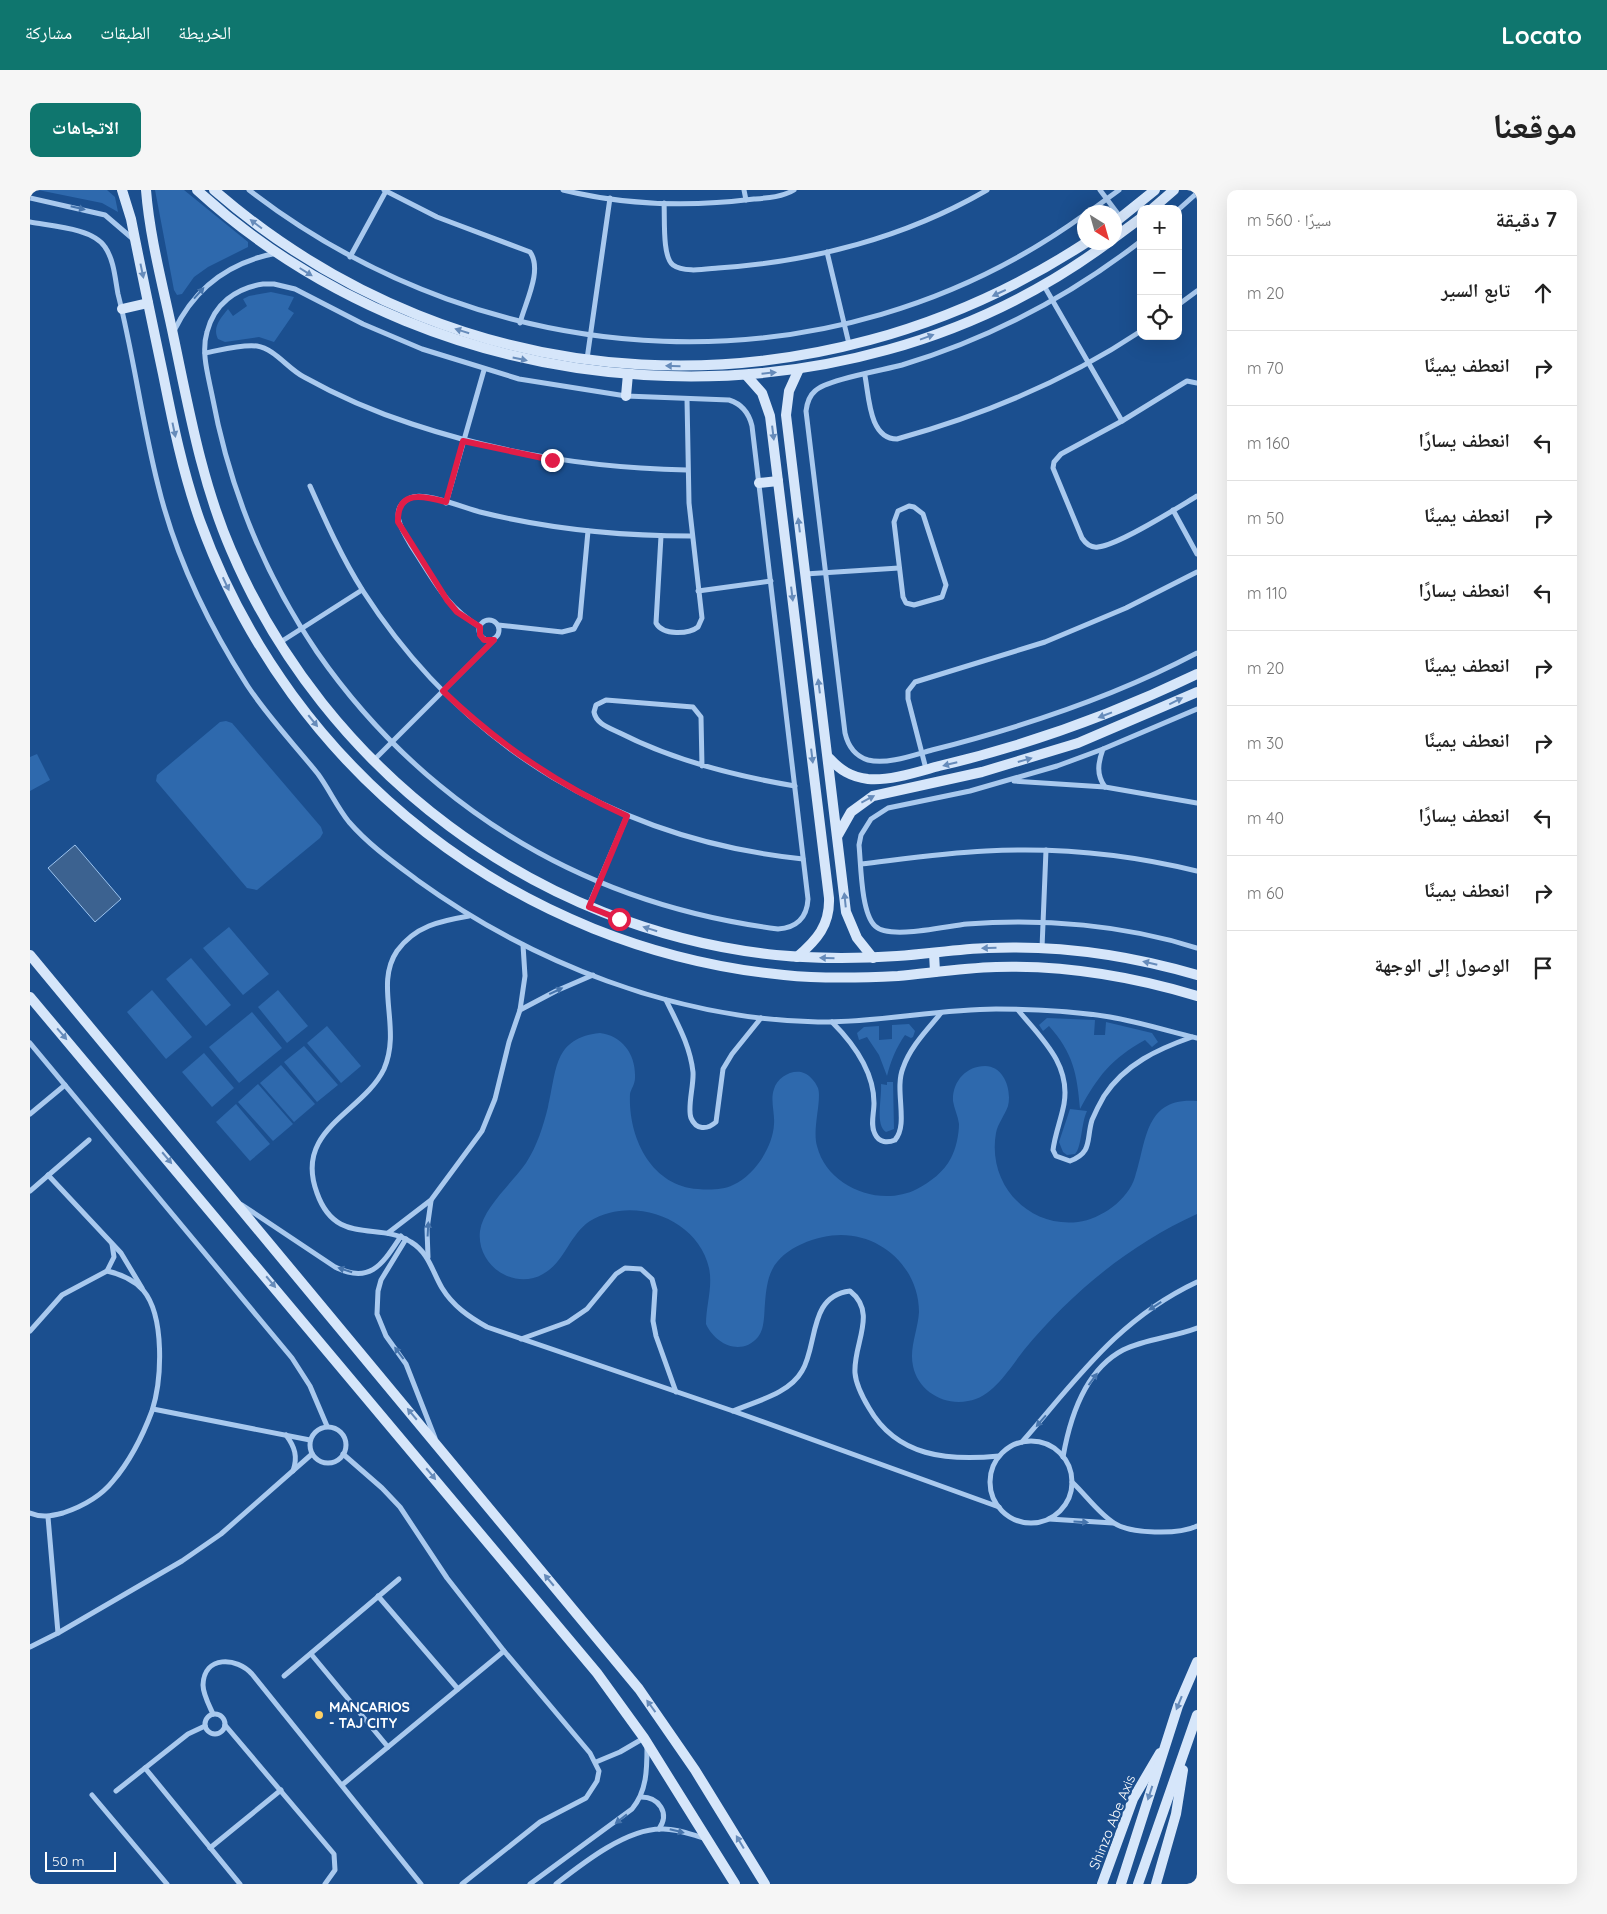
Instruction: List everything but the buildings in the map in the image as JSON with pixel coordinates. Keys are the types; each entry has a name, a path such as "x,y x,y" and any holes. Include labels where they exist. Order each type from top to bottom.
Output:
{"street":[{"path":"122,190 135,241 177,445 191,496 219,569 269,661 302,708 339,752 386,799 444,846 506,887 564,917 607,935 678,957 751,971 788,975 861,978 990,967 1062,968 1133,978 1197,996"},
{"path":"146,190 196,444 211,496 240,572 282,647 323,705 373,761 428,811 482,850 521,874 589,907 682,938 728,948 797,956 873,958 984,948 1042,948 1109,955 1197,975"},
{"path":"197,190 231,220 277,253 349,296 425,330 497,353 545,364 628,374 707,377 746,375 799,369 883,351 925,338 997,308 1043,284 1096,250"},
{"path":"214,190 258,226 295,251 373,295 414,313 482,337 542,352 586,360 639,365 727,364 797,357 850,347 900,333 972,306 1019,283 1077,248"},
{"path":"249,190 282,215 350,257 433,296 520,323 590,336 649,341 718,341 802,332 844,324 916,302 963,284 1038,246 1077,220"},
{"path":"350,257 385,190 464,228 530,252 533,257 535,270 520,323"},
{"path":"563,190 610,198 664,203 746,200 786,194 794,190"},
{"path":"744,190 746,200"},
{"path":"664,203 667,257 673,265 682,269 750,265 827,252 921,222 987,190"},
{"path":"1100,190 1110,205"},
{"path":"1098,205 1119,190"},
{"path":"1122,217 1155,190"},
{"path":"1157,205 1174,190"},
{"path":"1182,206 1197,193"},
{"path":"30,198 105,215 135,241"},
{"path":"586,360 610,198"},
{"path":"1122,232 1137,221"},
{"path":"30,222 90,234 101,241 110,258 156,479 165,510 186,569 229,656 264,710 317,773 357,830 392,861 470,916 523,945 593,975 666,1000 761,1018 832,1022 993,1009 1064,1011 1112,1017 1195,1038"},
{"path":"1137,244 1092,276 1009,323 957,345 865,376 821,386 815,390 807,403 826,573 848,742 853,751 870,761 880,761 978,739 1076,706 1138,681 1197,653"},
{"path":"827,252 850,347"},
{"path":"173,334 190,304 213,279 243,262 277,253"},
{"path":"263,284 274,284 295,289 392,337 484,370 554,386 626,396 729,400 742,406 751,419 795,786 808,907 800,921 786,928 752,926 700,915 649,901 599,882 542,855 488,822 438,784 392,742 347,691 301,628 270,571 243,511 216,417 205,353 207,331 216,311 224,302 242,290 263,284"},
{"path":"1043,284 1122,421"},
{"path":"1182,302 1197,291"},
{"path":"122,309 148,304"},
{"path":"865,376 878,431 887,438 897,439 976,415 1014,399 1088,363 1137,333"},
{"path":"205,353 248,346 264,348 297,374 356,403 409,424 463,441 552,460 615,467 687,470"},
{"path":"799,369 788,391 786,415 828,758 849,921 857,938 873,958"},
{"path":"446,502 484,370"},
{"path":"626,396 628,374"},
{"path":"746,375 755,383 767,404 829,898 828,914 823,930 813,943 797,956"},
{"path":"1197,383 1187,381 1122,421 1061,454 1054,462 1053,473 1082,538 1090,546 1101,546 1197,496"},
{"path":"661,536 656,619 658,627 665,631 689,632 698,627 702,618 691,536 687,470 687,399"},
{"path":"759,483 778,480"},
{"path":"310,486 326,522 362,590 414,660 470,717 529,763 593,801 627,816 714,845 803,859"},
{"path":"480,627 457,612 447,600 398,522 400,508 410,498 424,496 516,520 588,531 691,536"},
{"path":"903,507 914,507 923,514 946,586 945,594 938,599 914,605 906,603 903,597 899,568 895,516 903,507"},
{"path":"1173,510 1197,554"},
{"path":"494,640 488,641 482,638 480,627 483,622 489,620 498,625 562,632 574,629 580,618 588,531"},
{"path":"805,574 899,568"},
{"path":"926,770 908,695 910,687 915,682 1045,642 1126,608 1197,572"},
{"path":"698,591 770,581"},
{"path":"269,661 301,628 362,590"},
{"path":"373,761 494,640 499,633 498,625"},
{"path":"828,758 847,773 870,779 926,770 974,758 1069,729 1197,674"},
{"path":"838,836 851,812 873,796 982,772 1078,743 1197,692"},
{"path":"702,766 701,717 693,707 606,700 596,705 594,716 599,722 650,746 702,766 758,780 795,786"},
{"path":"1197,709 1104,749 1008,781 888,808 871,818 861,835 861,864 866,913 874,926 888,933 969,924 1043,923 1141,934 1197,948"},
{"path":"1104,749 1098,765 1105,787"},
{"path":"1008,781 1105,787 1197,803"},
{"path":"589,907 627,816"},
{"path":"861,864 977,851 1046,850 1114,856 1197,871"},
{"path":"1042,948 1046,850"},
{"path":"470,916 445,920 418,930 396,954 387,985 392,1038 384,1069 368,1092 327,1130 314,1156 313,1178 316,1193 336,1221 360,1231 388,1233 403,1238 418,1247 428,1258 437,1279 455,1306 487,1327 520,1340 733,1411 999,1507"},
{"path":"678,957 682,938"},
{"path":"388,1233 431,1200 482,1131 495,1099 508,1042 520,1010 525,976 523,945"},
{"path":"934,952 935,972"},
{"path":"30,955 639,1689 695,1770 765,1884"},
{"path":"520,1010 556,991 593,975"},
{"path":"30,997 34,1006 581,1652 645,1741 735,1884"},
{"path":"666,1000 685,1039 691,1057 694,1088 690,1113 694,1122 702,1128 708,1128 716,1122 723,1069 740,1042 761,1018"},
{"path":"1018,1010 1055,1056 1061,1068 1066,1086 1053,1150 1056,1156 1070,1161 1081,1157 1087,1149 1092,1120 1100,1104 1126,1071 1152,1053 1195,1038"},
{"path":"832,1022 855,1049 866,1068 873,1084 872,1125 874,1134 878,1138 889,1142 895,1140 901,1128 898,1086 902,1068 912,1050 942,1013"},
{"path":"30,1043 292,1358 310,1386 327,1426"},
{"path":"30,1114 65,1085"},
{"path":"30,1191 89,1140"},
{"path":"30,1513 48,1517 72,1510 87,1502 113,1481 143,1433 152,1409 159,1374 159,1344 152,1306 130,1264 48,1175"},
{"path":"428,1258 431,1200"},
{"path":"236,1201 342,1270 356,1273 376,1269 403,1238"},
{"path":"403,1238 383,1274 376,1302 380,1325 406,1364 438,1446"},
{"path":"30,1331 62,1294 106,1271 114,1257 112,1243"},
{"path":"520,1340 568,1322 588,1308 616,1274 624,1268 641,1268 652,1279 655,1290 653,1321 656,1336 676,1392"},
{"path":"376,1269 383,1274"},
{"path":"106,1271 121,1274 133,1281 144,1291"},
{"path":"1022,1442 1088,1363 1107,1345 1151,1308 1197,1282"},
{"path":"733,1411 791,1385 803,1371 817,1320 825,1304 833,1296 850,1292 857,1297 862,1306 864,1318 855,1374 863,1397 888,1434 925,1453 941,1457 971,1459 999,1456"},
{"path":"1063,1457 1075,1411 1092,1379 1104,1364 1123,1350 1197,1328"},
{"path":"152,1409 310,1440"},
{"path":"327,1426 341,1432 345,1439 343,1454 338,1460 324,1462 312,1454 310,1440 320,1428 327,1426"},
{"path":"286,1435 296,1453 292,1473"},
{"path":"1022,1442 1041,1442 1057,1450 1071,1473 1072,1482 1068,1500 1063,1508 1048,1519 1040,1522 1022,1522 1013,1519 994,1500 990,1482 994,1464 999,1456 1014,1445 1022,1442"},
{"path":"30,1647 58,1634 182,1561 221,1534 312,1454"},
{"path":"343,1454 382,1488 400,1507 442,1571 596,1762 599,1771 598,1781 586,1798 532,1827 462,1884"},
{"path":"1072,1482 1113,1523"},
{"path":"48,1517 58,1634"},
{"path":"1048,1519 1113,1523 1122,1527 1156,1532 1176,1531 1197,1526"},
{"path":"284,1676 399,1579"},
{"path":"378,1596 458,1689"},
{"path":"342,1785 504,1650"},
{"path":"311,1654 388,1747"},
{"path":"213,1714 203,1684 208,1670 214,1665 227,1661 242,1665 252,1674 421,1884"},
{"name":"Shinzo Abe Axis","path":"1122,1884 1178,1706 1197,1662"},
{"path":"213,1714 206,1720 205,1726 207,1731 216,1734 221,1732 225,1724"},
{"path":"213,1714 222,1716 225,1724 334,1854 335,1870 325,1884"},
{"path":"1138,1884 1197,1715"},
{"path":"116,1791 188,1734 205,1726"},
{"path":"596,1762 645,1741"},
{"path":"530,1884 632,1809 641,1797 646,1780 645,1741"},
{"name":"Shinzo Abe Axis","path":"1102,1884 1133,1799 1147,1771 1165,1746"},
{"path":"1156,1884 1176,1814 1184,1754"},
{"path":"145,1768 240,1884"},
{"path":"210,1848 281,1790"},
{"path":"92,1795 167,1884"},
{"path":"641,1797 649,1798 660,1804 664,1817 659,1829"},
{"path":"556,1884 618,1842 641,1832 659,1829 708,1840"}],"shaded area":[{"path":"38,190 107,190 115,197 118,212 102,203"},
{"path":"155,190 184,190 248,242 248,247 208,267 194,277 182,294 177,295 174,290"},
{"path":"271,292 294,297 288,309 294,313 274,342 259,337 225,342 218,339 216,335 217,327 220,319 228,309 233,316 247,306 243,299"},
{"path":"220,722 232,723 321,827 323,833 320,838 257,890 247,888 156,781 157,775"},
{"path":"37,754 50,780 30,791 30,757"},
{"path":"75,845 121,899 95,922 48,868"},
{"path":"229,927 269,974 243,995 203,948"},
{"path":"191,958 231,1005 206,1026 166,979"},
{"path":"152,990 192,1037 166,1059 127,1012"},
{"path":"278,990 308,1026 287,1043 258,1007"},
{"path":"252,1012 282,1048 239,1083 209,1047"},
{"path":"1047,1018 1095,1020 1094,1035 1105,1035 1106,1022 1152,1033 1158,1042 1152,1047 1145,1040 1114,1061 1093,1087 1080,1109 1075,1074 1069,1055 1064,1045 1049,1026 1043,1031 1039,1025"},
{"path":"909,1024 915,1031 913,1037 905,1035 894,1054 887,1076 879,1055 867,1037 859,1040 857,1033 864,1027 879,1026 879,1040 892,1039 892,1025"},
{"path":"327,1026 361,1066 341,1083 307,1043"},
{"path":"600,1033 621,1042 630,1054 633,1062 635,1078 630,1094 630,1110 638,1142 655,1169 667,1179 682,1186 698,1189 720,1189 741,1181 748,1175 761,1160 773,1133 772,1098 778,1081 793,1072 801,1072 809,1076 818,1088 817,1146 823,1160 832,1173 843,1183 872,1195 902,1194 917,1189 941,1172 951,1158 958,1137 959,1124 953,1094 958,1082 966,1072 985,1066 992,1067 1002,1074 1009,1093 1008,1106 996,1133 995,1151 998,1169 1005,1185 1014,1198 1027,1210 1042,1218 1059,1222 1078,1222 1104,1213 1120,1201 1131,1185 1146,1136 1157,1114 1167,1106 1180,1102 1197,1101 1197,1214 1148,1240 1103,1272 1081,1290 1042,1329 993,1388 985,1394 968,1401 959,1402 941,1399 933,1395 920,1383 912,1359 919,1312 913,1282 896,1257 871,1241 856,1237 841,1235 822,1237 802,1244 784,1255 777,1262 769,1278 764,1321 758,1337 744,1346 729,1346 716,1337 706,1324 710,1275 702,1251 692,1236 678,1224 661,1216 643,1211 625,1210 607,1214 590,1221 577,1234 557,1263 543,1274 532,1278 520,1279 509,1277 499,1272 484,1254 480,1243 482,1222 486,1213 526,1163 533,1150 544,1122 560,1058 573,1041"},
{"path":"304,1046 338,1085 317,1102 284,1062"},
{"path":"204,1053 234,1088 212,1107 182,1072"},
{"path":"281,1065 315,1104 294,1122 260,1083"},
{"path":"887,1082 893,1082 894,1129 886,1132 881,1124 880,1111 881,1084 887,1085"},
{"path":"258,1084 293,1124 273,1141 238,1102"},
{"path":"236,1104 270,1144 250,1161 216,1122"},
{"path":"1070,1109 1087,1111 1077,1151 1075,1154 1067,1155 1063,1152 1059,1142"}],"place":[{"name":"MANCARIOS - TAJ CITY","path":"319,1715"}],"route":[{"path":"552,460 507,452 463,441 446,502 424,496 410,498 400,508 398,522 447,600 463,617 480,627 480,635 484,640 494,640 443,691 470,717 529,763 593,801 627,816 589,907 619,919"}]}
